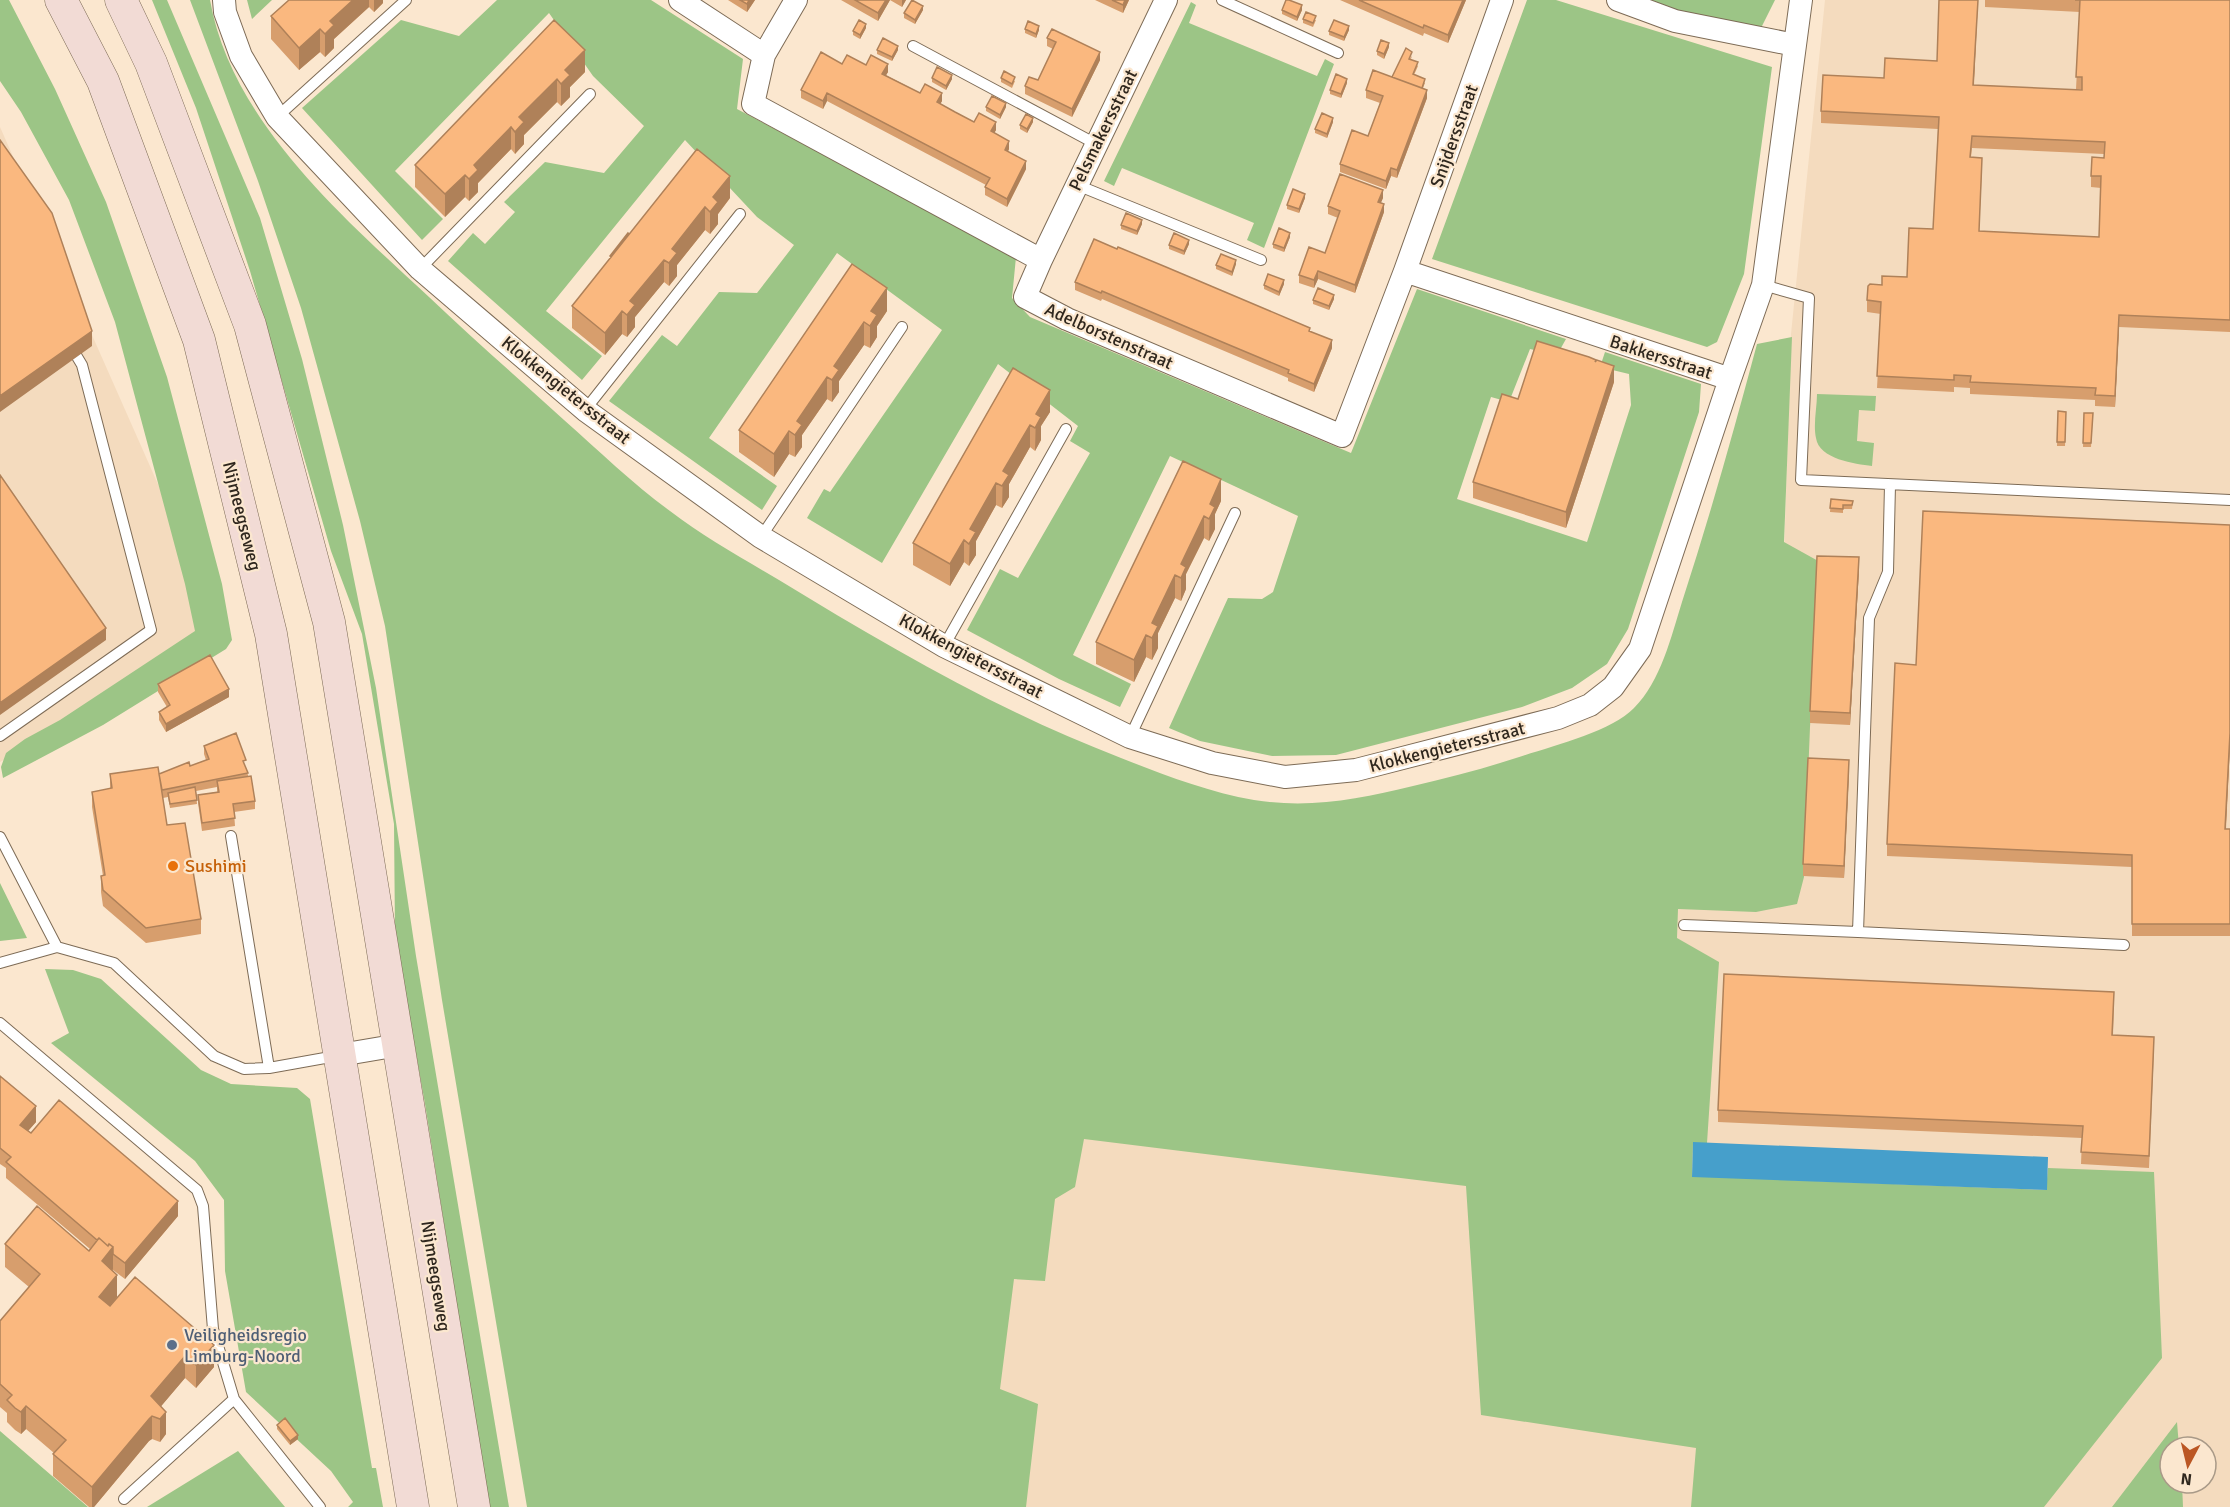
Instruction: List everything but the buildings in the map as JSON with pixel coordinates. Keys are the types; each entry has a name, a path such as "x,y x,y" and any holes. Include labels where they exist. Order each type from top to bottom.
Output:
{"main road":[{"name":"Nijmeegseweg","path":"61,0 103,81 200,340 271,634 413,1507"},
{"name":"Nijmeegseweg","path":"121,0 151,63 250,325 329,622 474,1507"}],"street":[{"name":"Klokkengietersstraat","path":"224,0 225,12 241,56 277,117 420,269 585,410 761,537 944,646 1130,737 1212,763 1284,777 1356,770 1558,718 1590,705 1613,687 1640,649 1730,379"},
{"path":"680,0 764,55"},
{"path":"796,0 764,55 753,104 1041,260"},
{"name":"Pelsmakersstraat","path":"1041,260 1166,0"},
{"name":"Snijdersstraat","path":"1405,271 1502,0"},
{"path":"1618,0 1675,21 1795,45"},
{"name":"Bakkersstraat","path":"1405,271 1730,379 1763,285 1802,0"},
{"name":"Adelborstenstraat","path":"1041,260 1025,297 1066,319 1341,436 1405,271"},
{"path":"340,1056 399,1045"}],"lane":[{"path":"277,117 406,0"},
{"path":"1222,0 1338,53"},
{"path":"913,46 1096,144"},
{"path":"420,269 590,94"},
{"path":"1077,185 1261,260"},
{"path":"585,410 740,214"},
{"path":"1763,285 1809,298 1801,480 2230,500"},
{"path":"761,537 902,327"},
{"path":"0,736 151,630 82,365 65,336"},
{"path":"944,646 1066,429"},
{"path":"1858,932 1869,618 1888,572 1890,485"},
{"path":"1130,737 1235,513"},
{"path":"231,836 269,1068"},
{"path":"0,837 57,947"},
{"path":"1684,925 2124,945"},
{"path":"0,963 57,947 114,963 214,1056 244,1069 269,1068 340,1056"},
{"path":"0,1023 197,1190 203,1206 213,1329 234,1399 320,1507"},
{"path":"124,1499 234,1399"}],"shaded area":[{"path":"1825,0 2230,0 2230,1507 549,1507 1143,921 1774,876 1791,334"},
{"path":"0,127 226,638 0,762"}],"green space":[{"path":"0,0 9,0 55,89 106,202 167,377 222,584 232,640 226,649 103,725 3,778 1,767 6,753 195,631 185,584 115,322 69,200 21,112 0,81"},
{"path":"152,0 167,0 260,218 302,359 343,525 376,688 416,956 509,1507 489,1507 425,1104 395,935 394,824 362,634 331,551 250,271 196,108"},
{"path":"190,0 210,0 222,44 241,86 266,126 328,200 462,328 656,501 683,521 820,605 904,654 989,699 1076,740 1186,782 1237,797 1275,803 1315,803 1373,795 1452,777 1503,762 1579,738 1624,717 1634,708 1651,685 1669,644 1731,441 1757,344 1792,337 1784,542 1820,562 1804,877 1797,904 1756,912 1678,909 1677,938 1719,962 1707,1143 1693,1143 1692,1176 2046,1190 2048,1168 2154,1172 2162,1358 2044,1507 1691,1507 1696,1448 1481,1415 1466,1186 1084,1139 1075,1187 1055,1199 1045,1281 1014,1279 1000,1389 1038,1404 1026,1507 527,1507 442,1000 385,626 360,521 301,308 258,181"},
{"path":"247,0 272,0 252,19"},
{"path":"497,0 651,0 743,59 737,109 1016,257 1012,298 1030,317 1351,453 1417,289 1566,339 1557,355 1530,349 1509,402 1491,397 1457,499 1587,542 1631,405 1629,374 1600,367 1605,352 1701,384 1699,412 1628,629 1607,664 1572,688 1522,707 1336,755 1272,756 1200,741 1169,728 1228,598 1262,599 1273,592 1298,516 1170,456 1073,655 1131,684 1120,707 1059,679 967,630 1000,569 1018,578 1090,453 1070,441 1078,426 998,364 882,563 807,518 824,489 830,492 942,330 837,253 709,438 777,486 762,510 609,401 662,335 677,346 719,292 757,293 794,245 757,217 685,140 546,311 602,356 582,380 448,261 473,233 485,244 515,212 504,202 545,162 604,173 644,126 593,76 549,13 395,171 443,219 422,240 302,108 401,20 459,36"},
{"path":"1527,0 1556,0 1772,67 1744,274 1717,342 1707,347 1432,259"},
{"path":"1644,0 1775,0 1761,28 1681,12"},
{"path":"1191,2 1196,5 1189,23 1317,76 1325,59 1334,64 1264,248 1247,240 1254,223 1122,168 1114,186 1104,181"},
{"path":"1817,394 1876,396 1875,411 1859,410 1857,441 1874,443 1872,466 1856,464 1831,456 1819,445 1815,427"},
{"path":"0,883 27,938 0,941"},
{"path":"45,969 73,970 101,979 201,1070 231,1084 297,1088 310,1099 372,1468 376,1468 383,1507 348,1507 353,1502 331,1471 246,1392 225,1271 224,1200 195,1161 51,1043 69,1033"},
{"path":"2177,1422 2178,1435 2167,1435"},
{"path":"0,1431 88,1507 0,1507"},
{"path":"2158,1447 2158,1495 2182,1495 2183,1507 2112,1507"},
{"path":"238,1451 285,1507 147,1507"}],"water":[{"path":"1693,1142 2048,1157 2047,1190 1692,1177"}],"place":[{"name":"Sushimi","path":"173,866"},
{"name":"Veiligheidsregio Limburg-Noord","path":"172,1345"}]}
